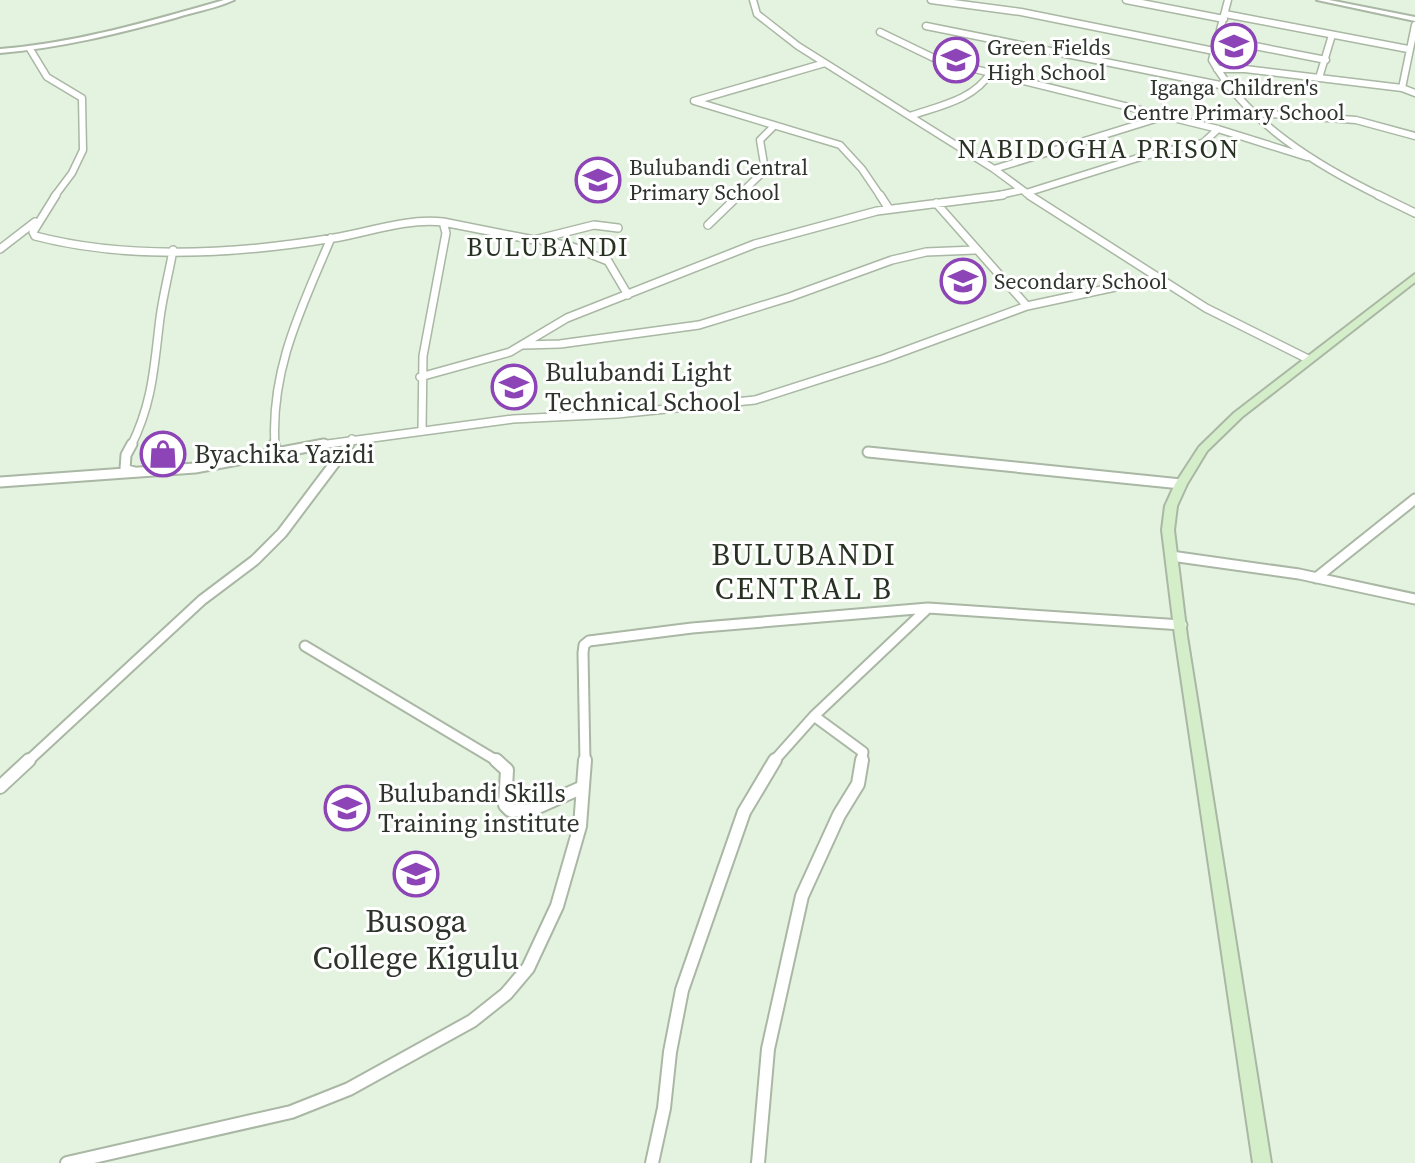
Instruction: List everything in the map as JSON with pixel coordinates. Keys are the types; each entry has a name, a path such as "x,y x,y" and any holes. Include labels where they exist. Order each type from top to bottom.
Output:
{"main road":[{"path":"1262,1163 1171,556 1168,530 1171,506 1203,449 1230,423 1415,277"}],"street":[{"path":"0,51 30,49 116,32 231,0"},
{"path":"753,0 757,14 766,22 825,63 994,169 1157,278 1206,308 1308,359"},
{"path":"931,0 1021,12 1214,51"},
{"path":"1126,0 1408,49"},
{"path":"1228,0 1212,60 1230,87 1266,127 1307,157 1415,213"},
{"path":"1320,0 1355,3 1415,22 1402,88"},
{"path":"926,26 1230,87"},
{"path":"880,32 923,55 1218,129 1307,157"},
{"path":"1319,78 1332,35"},
{"path":"1219,39 1326,60"},
{"path":"0,249 36,221 62,192 85,147 82,98 47,77 30,49"},
{"path":"825,63 694,101 840,145 862,169 889,209"},
{"path":"1217,69 1245,69 1402,88 1415,93"},
{"path":"910,116 968,93 987,80 991,72"},
{"path":"1254,113 1337,118 1394,128 1415,136"},
{"path":"994,169 1165,116"},
{"path":"708,225 765,170 760,140 774,126"},
{"path":"420,377 493,357 522,345 567,318 755,244 810,227 889,209 1024,191 1144,156 1203,143 1218,129"},
{"path":"936,203 1027,306"},
{"path":"36,221 33,232 48,241 114,249 173,250 245,248 331,238 409,226 421,221 443,222 487,235 570,246 608,261 628,295"},
{"path":"422,430 422,351 446,233 443,222"},
{"path":"540,241 590,223 618,228"},
{"path":"275,453 271,423 287,336 331,238"},
{"path":"137,473 125,469 126,455 142,424 154,384 160,316 173,250"},
{"path":"522,345 560,344 699,325 790,297 892,260 926,252 975,250"},
{"path":"0,482 195,468 352,439 513,419 632,413 755,400 883,359 1027,306 1157,278"},
{"path":"0,787 202,600 264,551 329,474 352,439"},
{"path":"868,452 1181,484"},
{"path":"1316,578 1415,499"},
{"path":"1171,556 1316,578 1415,599"},
{"path":"67,1163 291,1112 349,1089 472,1021 506,994 528,968 557,906 580,826 585,756 583,653 589,641 692,628 928,608 1182,625"},
{"path":"652,1163 664,1108 670,1052 682,990 744,812 774,761 814,716 928,608"},
{"path":"305,646 504,765 507,770 505,805 510,810 529,811 583,787"},
{"path":"758,1163 768,1049 802,896 839,815 858,784 863,752 814,716"}],"place":[{"name":"Iganga Children's Centre Primary School","path":"1234,46"},
{"name":"Green Fields High School","path":"956,60"},
{"name":"Bulubandi Central Primary School","path":"598,180"},
{"name":"Secondary School","path":"963,281"},
{"name":"Bulubandi Light Technical School","path":"514,387"},
{"name":"Byachika Yazidi","path":"163,454"},
{"name":"Bulubandi Skills Training institute","path":"347,808"},
{"name":"Busoga College Kigulu","path":"416,874"}],"district":[{"name":"NABIDOGHA PRISON","path":"1099,149"},
{"name":"BULUBANDI","path":"548,247"},
{"name":"BULUBANDI CENTRAL B","path":"804,572"}]}
